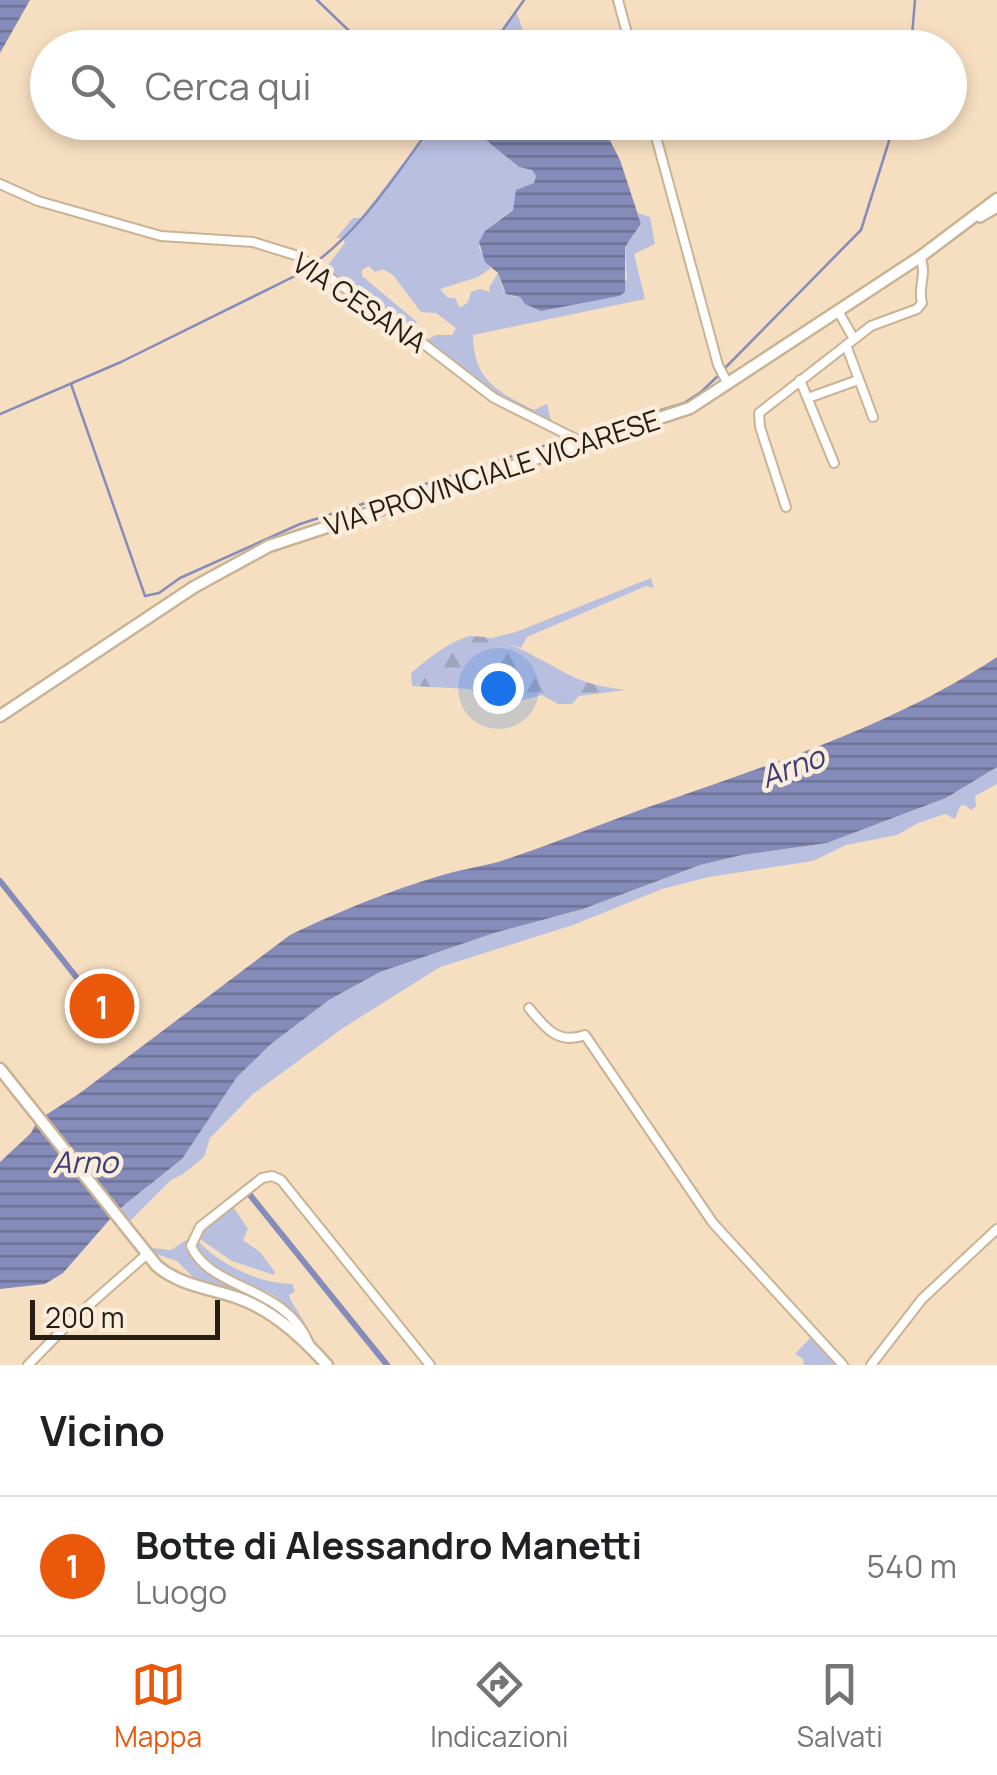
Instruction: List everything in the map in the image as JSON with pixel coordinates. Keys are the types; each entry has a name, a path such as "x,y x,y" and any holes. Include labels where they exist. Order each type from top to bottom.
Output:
{"main road":[{"name":"VIA PROVINCIALE VICARESE","path":"0,712 248,555 576,439 690,408 723,376 838,311 920,258 997,196"},
{"path":"0,1070 161,1270 178,1280 258,1306 310,1346 327,1365"}],"street":[{"path":"618,0 627,30"},
{"path":"657,140 723,376"},
{"name":"VIA CESANA","path":"0,184 38,201 161,236 276,247 314,265 399,324 494,398 576,439"},
{"name":"VIA PROVINCIALE VICARESE","path":"960,228 997,207"},
{"path":"786,507 757,418 762,408 871,326 917,310 922,304 925,273 920,258"},
{"path":"838,311 873,417"},
{"path":"800,380 834,462"},
{"path":"808,398 858,380"},
{"path":"529,1008 557,1036 571,1039 585,1034 713,1223 843,1365"},
{"path":"310,1346 291,1314 224,1276 197,1256 191,1246 197,1231 262,1178 272,1176 281,1180 430,1365"},
{"path":"872,1365 915,1306 997,1229"},
{"path":"28,1365 53,1337 146,1255"}],"green space":[{"path":"516,11 523,30 502,30"},
{"path":"421,140 486,140 536,176 534,184 521,188 513,209 485,231 479,248 491,268 478,277 440,289 448,298 455,298 460,308 468,302 471,292 490,292 498,273 503,289 529,306 556,308 587,298 627,280 625,247 641,225 638,213 650,217 655,244 634,254 645,299 473,335 477,363 490,383 534,410 547,404 551,421 490,391 425,341 436,335 452,335 456,328 436,313 421,312 393,275 383,269 375,272 369,266 362,270 362,276 417,322 412,332 325,269 345,243 343,238 336,238 353,218 361,218"},
{"path":"651,578 654,588 646,586 527,637 521,648 491,638 516,632"},
{"path":"469,636 501,641 586,682 625,690 579,696 572,704 558,704 542,695 497,707 487,704 470,689 412,686 411,673 445,647"},
{"path":"997,767 997,784 975,796 976,806 971,810 960,806 955,819 945,814 897,835 846,845 813,861 709,877 662,889 573,925 440,967 343,1028 253,1094 210,1138 204,1157 171,1180 129,1222 118,1210 182,1159 237,1077 271,1044 329,1000 380,972 494,933 583,909 700,865 827,843 946,798"},
{"path":"232,1205 248,1229 243,1240 260,1252 274,1275 232,1261 197,1237 200,1230"},
{"path":"195,1237 239,1270 292,1284 295,1291 290,1299 308,1328 275,1296 220,1270 194,1247"},
{"path":"188,1239 187,1251 206,1272 252,1293 255,1298 199,1283 177,1261 150,1252 153,1248 171,1250"},
{"path":"812,1336 837,1362 835,1365 804,1365 803,1359 795,1354"}],"water":[{"path":"0,0 30,0 0,53"},
{"path":"486,140 610,140 641,224 625,247 625,292 541,311 525,304 520,297 506,294 498,273 485,262 479,242 485,231 513,210 516,190 534,183 536,176 532,170 519,167"},
{"name":"Arno","path":"997,657 997,767 946,798 827,843 700,865 583,909 494,933 380,972 329,1000 271,1044 237,1077 182,1159 118,1210 63,1273 45,1284 0,1289 0,1162 31,1133 38,1120 80,1093 290,935 401,888 519,855 835,740 918,702"}],"waterway":[{"path":"317,0 348,30"},
{"path":"503,30 524,0"},
{"path":"912,30 915,0"},
{"path":"0,414 121,362 299,274 356,225 421,140"},
{"path":"724,369 861,230 889,140"},
{"path":"577,436 684,403 719,375"},
{"path":"71,384 145,596 159,593 180,578 300,524 569,438"},
{"path":"0,881 97,1003"},
{"path":"250,1195 387,1365"}],"place":[{"name":"Botte di Alessandro Manetti","path":"102,1006"}]}
